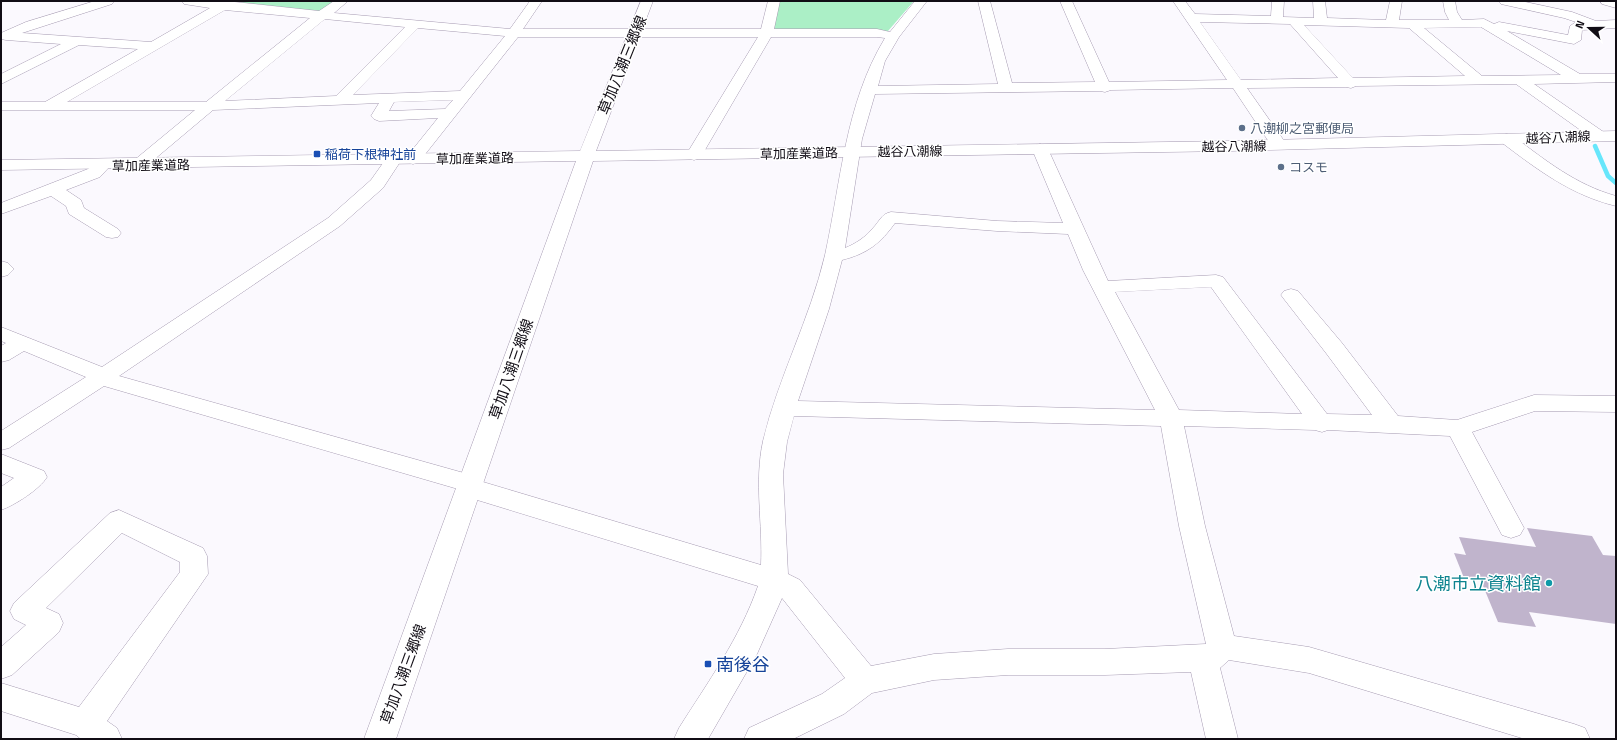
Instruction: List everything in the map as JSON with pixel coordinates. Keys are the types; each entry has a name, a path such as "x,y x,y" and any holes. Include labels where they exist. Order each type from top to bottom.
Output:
{"street":[{"path":"4,37 30,25 108,1"},
{"path":"188,1 228,3 321,15 514,33 877,33 893,36"},
{"path":"138,165 321,15 342,1"},
{"path":"1,442 102,377 334,222 404,159 450,113 514,33 536,1"},
{"name":"草加八潮三郷線","path":"380,739 586,156 647,1"},
{"path":"694,155 766,34 774,1"},
{"path":"690,739 747,645 765,608 774,580 775,555 771,474 775,442 791,384 819,309 834,256 854,139 878,61 893,36 921,1"},
{"path":"984,1 1006,88"},
{"path":"1066,1 1105,88"},
{"path":"1179,1 1279,145"},
{"path":"1277,20 1278,1"},
{"path":"1319,1 1321,21"},
{"path":"1392,23 1396,1"},
{"path":"1449,1 1450,12 1457,22"},
{"path":"1505,1 1568,15 1597,25 1616,34"},
{"path":"1606,1 1616,4"},
{"path":"49,106 228,3"},
{"path":"1190,18 1412,24 1457,22 1484,23 1574,40 1576,26 1616,24"},
{"path":"1294,21 1351,84"},
{"path":"1484,23 1578,79"},
{"path":"340,100 414,24"},
{"path":"1412,24 1479,81"},
{"path":"4,37 152,46"},
{"path":"1,80 76,41"},
{"path":"869,90 1105,88 1616,78"},
{"path":"1521,81 1600,136"},
{"path":"1,106 210,106 465,95"},
{"path":"389,98 379,116 450,113"},
{"name":"越谷八潮線","path":"852,152 1279,145 1616,136"},
{"path":"1507,139 1561,180 1600,197 1616,201"},
{"path":"1040,149 1074,230 1171,418 1192,526 1212,651 1222,739"},
{"name":"草加産業道路","path":"1,165 138,165 852,152"},
{"path":"1,209 94,173 103,165"},
{"path":"53,189 75,204 75,210 112,233"},
{"path":"834,256 848,254 863,246 877,234 891,217 997,226 1074,230"},
{"path":"1,267 4,269 1,271"},
{"path":"1103,286 1216,281 1322,424"},
{"path":"1291,295 1334,348 1390,424"},
{"path":"1,333 102,377 470,486 774,580 790,588 865,682"},
{"path":"1,355 23,342"},
{"path":"784,408 1171,418 1322,424 1390,424 1458,428 1534,403 1616,404"},
{"path":"1458,428 1511,528"},
{"path":"1,463 35,477 1,500"},
{"path":"1,666 49,622 24,611 119,520 192,556 194,574 96,731 1,697"},
{"path":"760,739 833,704 865,682 934,667 1008,662 1105,662 1234,648 1309,660 1574,739"}],"green space":[{"path":"337,1 324,10 318,11 236,2"},
{"path":"779,1 914,1 888,31 779,31 774,28"}],"building":[{"path":"1527,528 1592,536 1603,555 1616,556 1616,624 1529,612 1536,627 1498,622 1481,581 1464,578 1454,553 1466,555 1459,537 1536,547"}],"waterway":[{"path":"1595,146 1608,176 1616,183"}],"place":[{"name":"八潮柳之宮郵便局","path":"1242,128"},
{"name":"稲荷下根神社前","path":"317,154"},
{"name":"コスモ","path":"1281,167"},
{"name":"八潮市立資料館","path":"1549,583"},
{"name":"南後谷","path":"708,664"}]}
